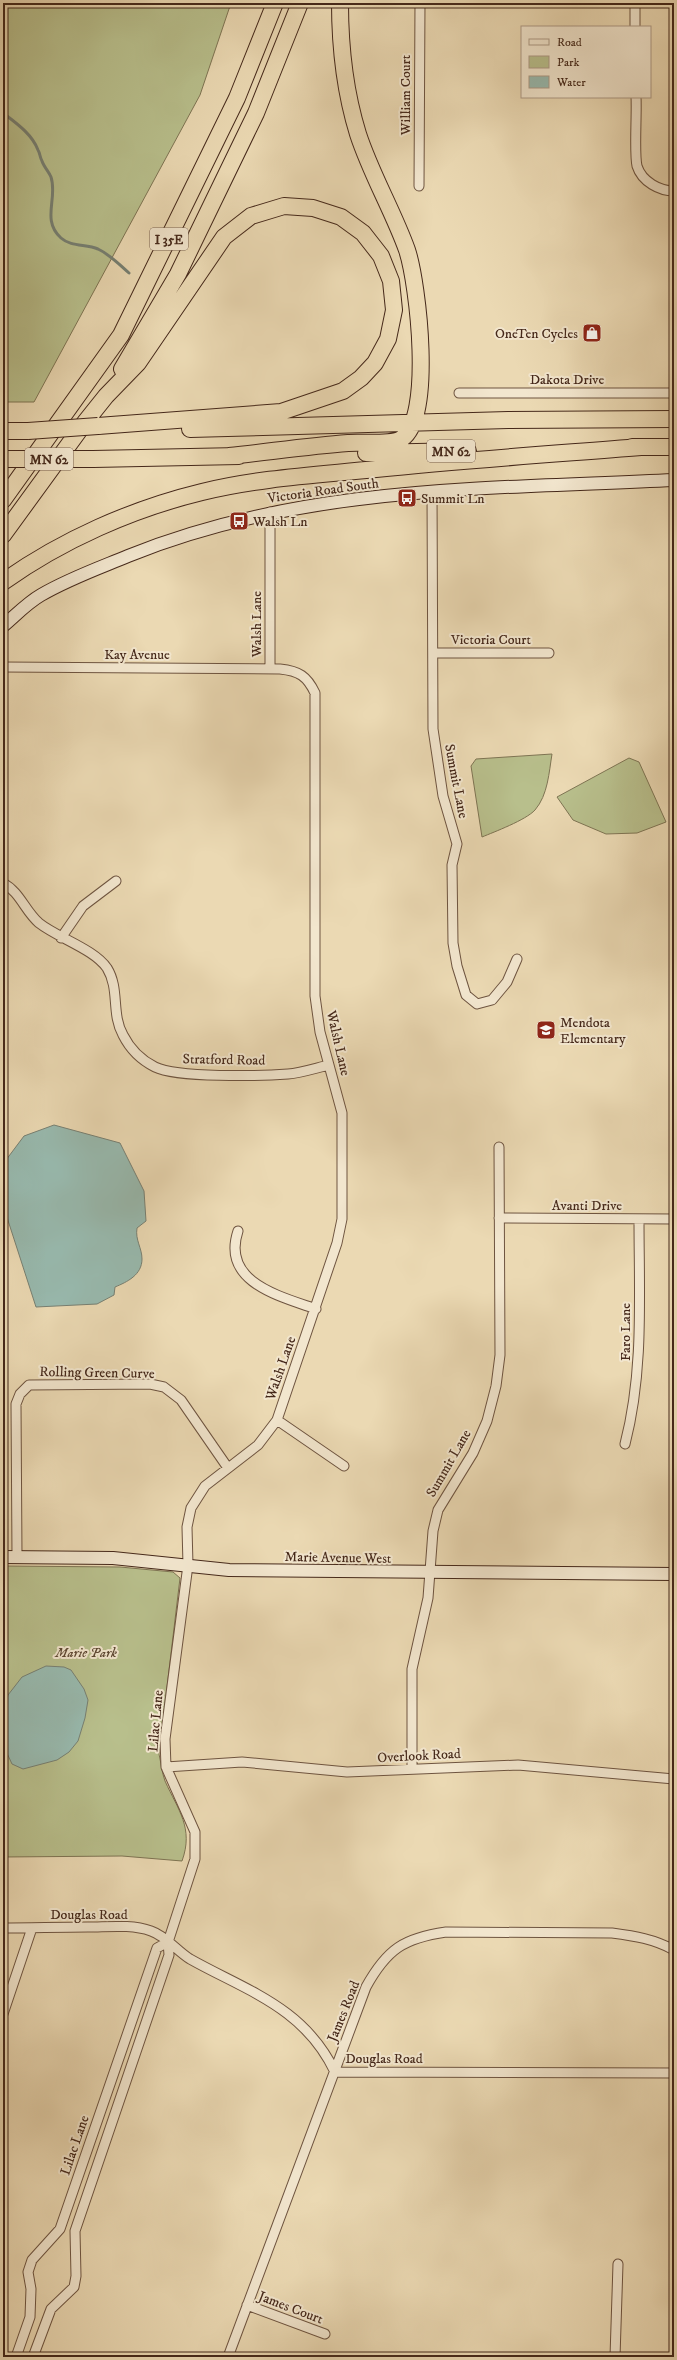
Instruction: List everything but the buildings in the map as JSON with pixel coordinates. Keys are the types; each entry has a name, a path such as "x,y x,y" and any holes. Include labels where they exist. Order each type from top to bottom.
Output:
{"highway":[{"name":"I 35E","path":"3,500 34,460 121,335 237,98 275,3"},
{"name":"I 35E","path":"3,535 106,396 182,267 256,113 300,3"},
{"path":"228,456 346,443 391,441 400,439 411,430 414,423 418,406 420,380 420,340 415,281 407,250 359,134 346,82 340,28 340,3"},
{"path":"96,429 280,412 343,391 361,378 375,363 388,339 394,310 391,281 381,256 363,233 341,217 313,208 284,206 251,216 224,237 138,363 106,396"},
{"name":"MN 62","path":"3,431 508,420 674,419"},
{"path":"3,582 72,540 135,512 202,492 260,481 438,463 641,447"},
{"name":"MN 62","path":"4,459 93,459 674,447"},
{"path":"3,494 34,460"}],"street":[{"name":"William Court","path":"419,186 420,3"},
{"path":"635,3 635,26"},
{"path":"636,98 637,167 646,180 663,191 674,191"},
{"name":"Dakota Drive","path":"460,393 674,393"},
{"name":"Victoria Road South","path":"3,626 40,595 94,570 174,538 270,512 353,498 432,492 674,480"},
{"name":"Summit Lane","path":"432,492 433,729 443,796 456,844 452,865 453,943 457,966 466,995 477,1004 492,1000 507,982 517,959"},
{"name":"Walsh Lane","path":"188,1565 187,1527 192,1508 205,1486 258,1445 277,1420 316,1309 337,1244 342,1219 342,1112 320,1032 315,996 314,693 303,674 294,671 270,669 270,512"},
{"name":"Victoria Court","path":"433,653 549,653"},
{"name":"Kay Avenue","path":"3,667 270,669"},
{"path":"61,938 83,906 116,880"},
{"name":"Stratford Road","path":"3,883 13,888 38,922 61,938 94,956 107,968 115,986 116,1014 122,1034 135,1054 155,1067 181,1073 289,1074 329,1065"},
{"name":"Summit Lane","path":"412,1769 412,1669 425,1611 433,1531 438,1510 473,1453 487,1420 496,1386 500,1355 499,1147"},
{"name":"Avanti Drive","path":"500,1218 674,1219"},
{"name":"Faro Lane","path":"625,1444 634,1410 639,1369 639,1219"},
{"path":"238,1231 235,1242 237,1263 249,1279 268,1292 316,1309"},
{"name":"Rolling Green Curve","path":"17,1556 16,1404 20,1394 29,1385 150,1384 164,1387 181,1400 228,1468"},
{"path":"277,1420 344,1466"},
{"name":"Marie Avenue West","path":"3,1557 113,1558 229,1570 674,1574"},
{"name":"Lilac Lane","path":"33,2357 51,2309 74,2287 76,2276 75,2231 169,1955 168,1942 195,1859 195,1832 166,1767 165,1739 188,1565"},
{"name":"Overlook Road","path":"166,1767 242,1762 347,1772 518,1765 674,1779"},
{"name":"Douglas Road","path":"3,1928 124,1926 152,1931 189,1958 258,1992 288,2013 314,2039 328,2059 334,2072 674,2074"},
{"path":"3,2014 32,1928"},
{"name":"James Road","path":"228,2357 366,1987 378,1965 398,1947 420,1936 446,1932 612,1933 638,1936 662,1943 674,1950"},
{"name":"Lilac Lane","path":"16,2357 30,2317 31,2289 28,2272 32,2260 60,2229 157,1948 168,1942"},
{"path":"615,2357 618,2264"},
{"name":"James Court","path":"247,2305 325,2334"}],"green space":[{"path":"3,3 231,3 200,95 34,402 3,402"},
{"path":"552,754 549,776 543,797 535,810 525,818 482,837 471,766 476,759"},
{"path":"629,758 639,762 666,822 637,833 606,834 573,820 557,797"},
{"name":"Marie Park","path":"3,1566 120,1567 173,1572 180,1578 159,1754 165,1781 179,1810 185,1829 186,1839 182,1861 122,1856 3,1857"}],"water":[{"path":"54,1125 120,1143 144,1191 146,1221 137,1228 138,1240 142,1255 141,1265 137,1274 115,1287 114,1295 97,1304 36,1307 3,1205 3,1164 24,1136"},
{"path":"46,1666 64,1667 71,1670 84,1689 88,1700 85,1718 78,1741 69,1752 57,1760 23,1769 12,1764 6,1751 3,1714 8,1695 22,1677"}],"waterway":[{"path":"3,113 23,129 32,139 51,177 53,185 51,216 55,231 61,238 69,243 93,247 102,251 129,273"}],"place":[{"name":"OneTen Cycles","path":"592,333"},
{"name":"Summit Ln","path":"407,498"},
{"name":"Walsh Ln","path":"239,521"},
{"name":"Mendota Elementary","path":"546,1030"}]}
